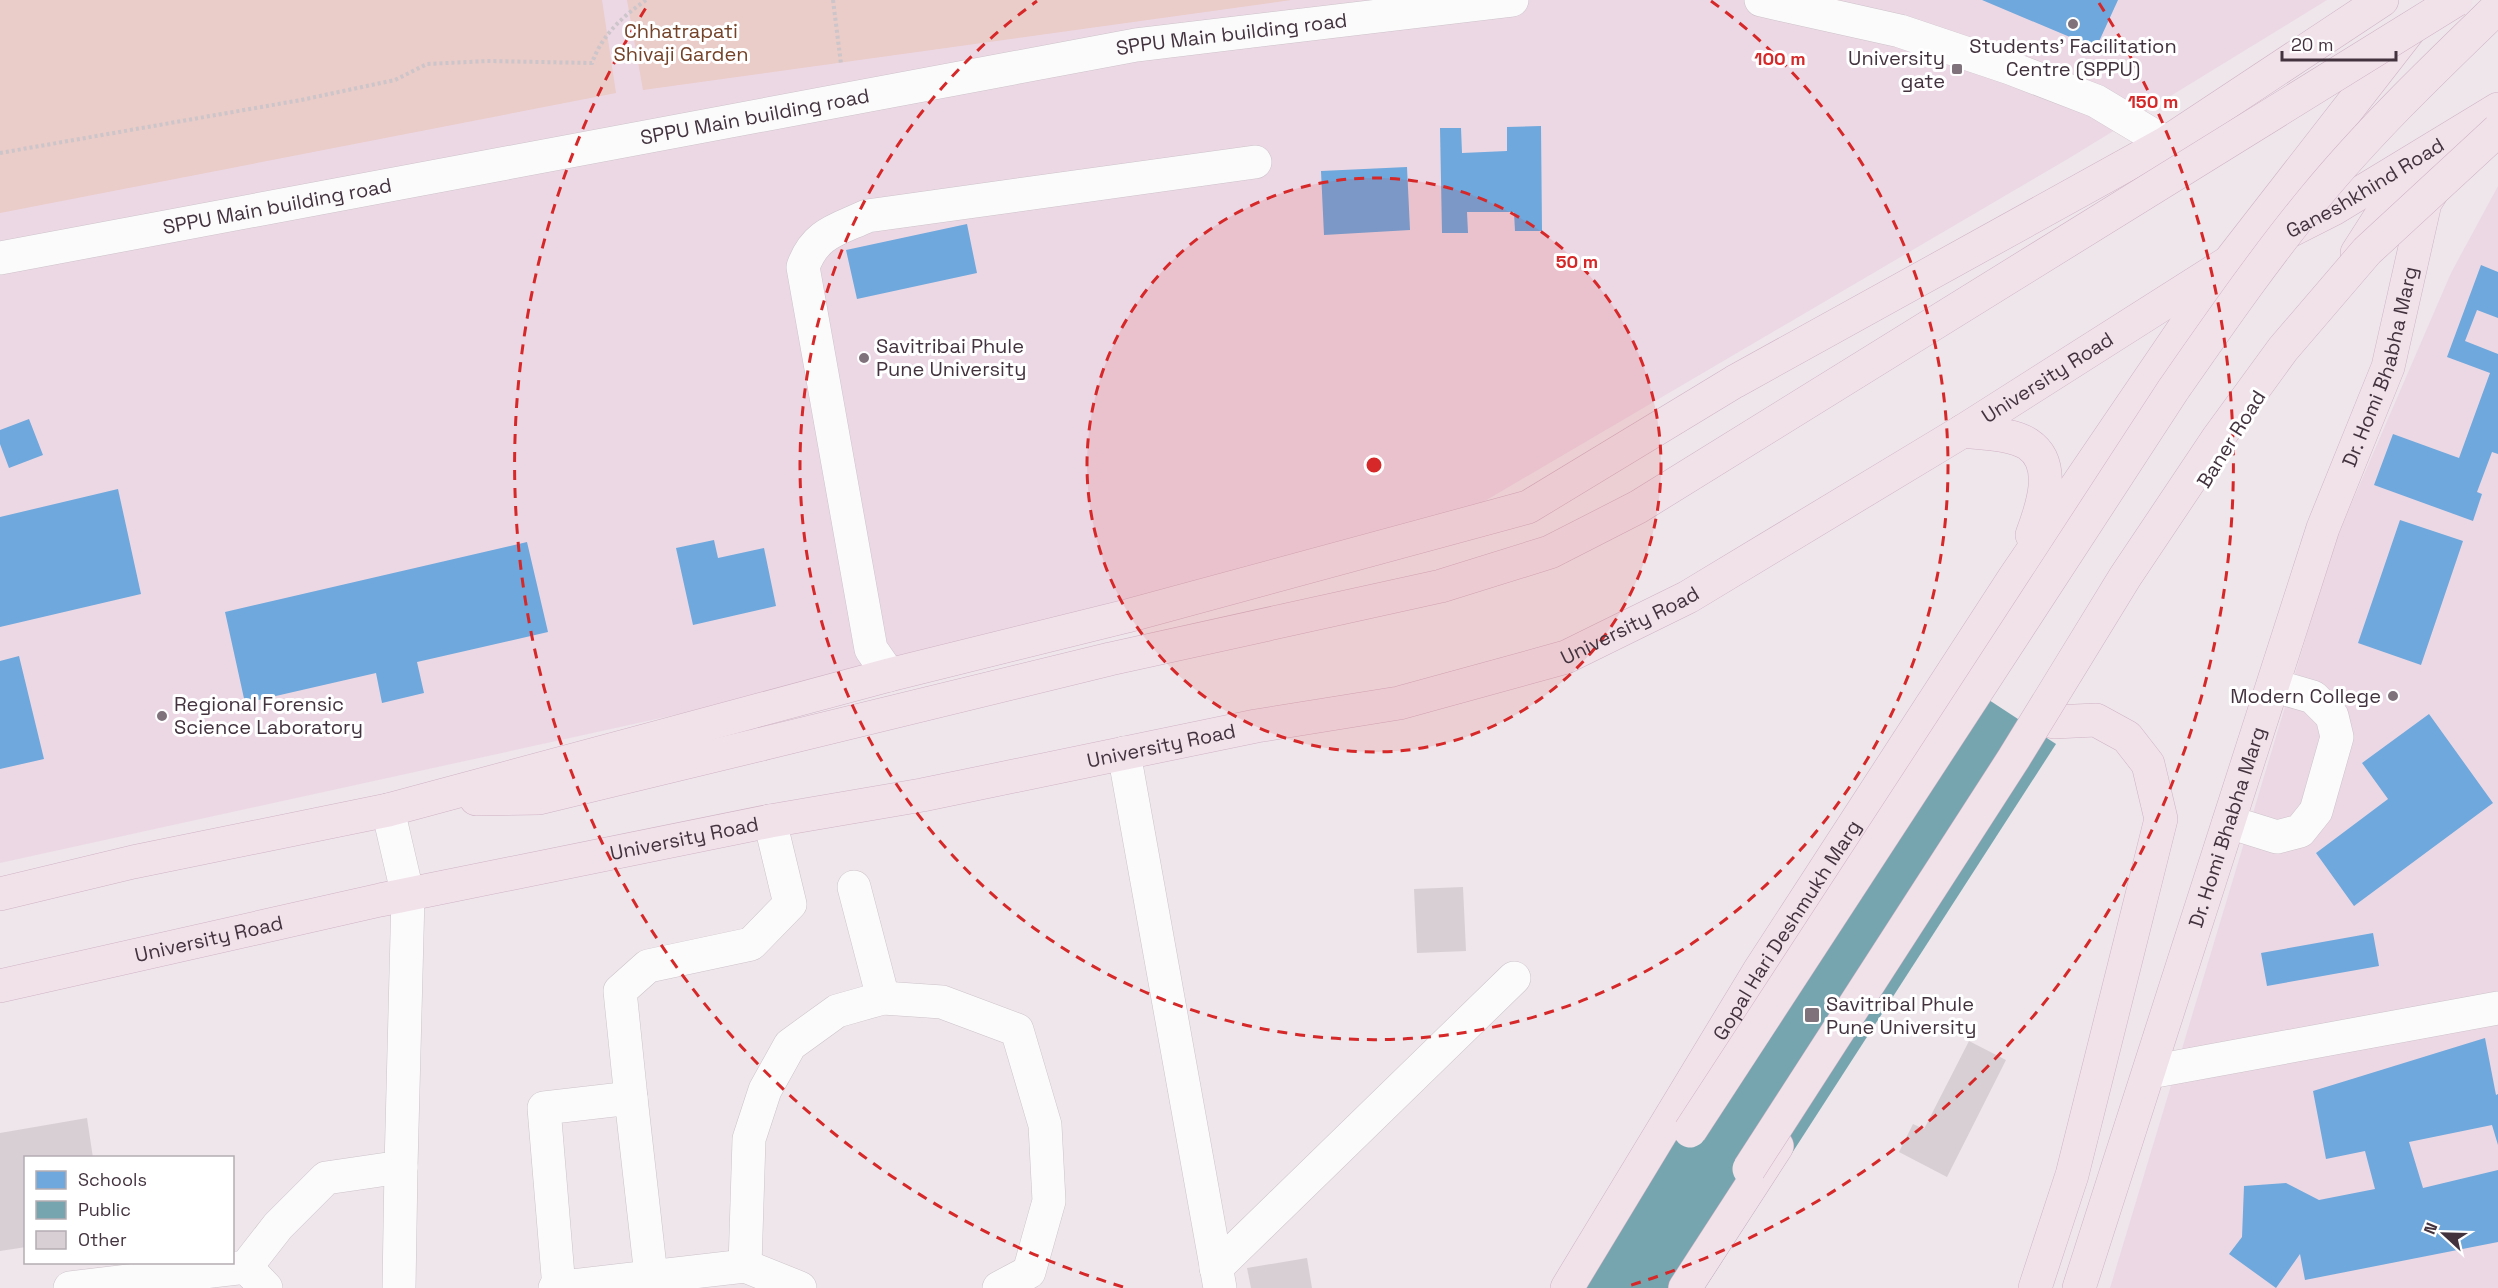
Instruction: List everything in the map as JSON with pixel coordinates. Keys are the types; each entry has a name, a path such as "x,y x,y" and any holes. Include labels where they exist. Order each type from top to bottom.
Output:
{"main road":[{"path":"0,894 133,862 388,810 889,675 1127,616 1528,507 1734,382 2166,143 2382,0"},
{"path":"2014,578 2229,262 2433,0"},
{"path":"426,800 539,798 1110,659 1441,586 1550,552 1648,501 2456,0"},
{"path":"1615,1209 1690,1131 2173,390 2236,300 2317,195 2389,113 2498,7"},
{"name":"Ganeshkhind Road","path":"2229,262 2335,208 2498,111"},
{"name":"Dr. Homi Bhabha Marg","path":"2079,1288 2275,686 2323,528 2388,367 2425,203 2452,163 2498,111"},
{"path":"1708,1253 1749,1169 2014,758 2125,578 2231,420 2283,349 2367,251 2498,130"},
{"name":"Baner Road","path":"2054,722 2254,402 2358,251 2415,162"},
{"name":"University Road","path":"0,986 408,896 770,821 922,795 1256,726 1399,704 1566,657 1688,597 1963,431 2229,262"},
{"path":"1963,431 2009,437 2027,443 2043,459 2045,484 2041,512 2014,578"},
{"name":"Gopal Hari Deshmukh Marg","path":"1567,1288 1759,971 2014,578"},
{"path":"1685,1288 2054,722 2096,720 2127,737 2148,764 2161,819 2072,1175 2035,1288"}],"street":[{"name":"SPPU Main building road","path":"0,258 1136,45 1512,0"},
{"path":"1761,0 1900,31 2010,68 2096,101 2166,143"},
{"path":"889,675 871,649 803,267 810,250 825,236 867,216 1255,162"},
{"path":"2229,822 2277,837 2300,831 2316,811 2337,737 2332,716 2313,697 2275,686"},
{"path":"1124,753 1218,1278"},
{"path":"388,810 408,896 399,1288"},
{"path":"651,1276 620,991 648,966 751,944 790,904 770,821"},
{"path":"854,887 883,998"},
{"path":"1218,1278 1514,978"},
{"path":"745,1266 748,1139 765,1090 790,1045 837,1011 883,998 942,1002 1017,1030 1045,1125 1049,1201 1029,1272 999,1288"},
{"path":"2150,1072 2498,1008"},
{"path":"631,1098 544,1108 557,1288 745,1266 800,1288"},
{"path":"70,1288 256,1277 278,1226 326,1178 401,1167"}],"path":[{"path":"0,153 301,100 395,80 427,64 487,61 592,63 599,43 629,12 646,0"},
{"path":"833,0 846,100"}],"shaded area":[{"name":"Savitribai Phule Pune University","path":"0,0 2327,0 2071,157 1386,559 0,863"},
{"name":"Modern College","path":"2498,186 2498,1288 2110,1288 2334,544 2451,273"}],"green space":[{"path":"0,0 602,0 616,93 0,213"},
{"name":"Chhatrapati Shivaji Garden","path":"627,0 1291,0 643,90"}],"building: Schools":[{"name":"Students' Facilitation Centre (SPPU)","path":"1982,0 2118,0 2096,48"},
{"path":"1541,126 1542,231 1515,231 1514,212 1467,212 1468,233 1442,233 1440,128 1461,128 1462,153 1507,151 1507,127"},
{"path":"1407,167 1410,230 1324,235 1321,171"},
{"path":"967,224 977,273 857,299 846,250"},
{"path":"2481,265 2498,272 2498,318 2477,310 2465,341 2498,354 2498,454 2492,452 2477,492 2482,494 2473,521 2374,485 2393,434 2459,458 2490,373 2447,357"},
{"path":"29,419 43,455 9,468 0,444 0,430"},
{"path":"118,489 141,594 0,627 0,517"},
{"path":"2400,520 2463,541 2421,665 2358,643"},
{"path":"714,540 718,558 764,548 776,606 693,625 676,548"},
{"path":"527,542 548,632 417,662 424,693 382,703 376,673 245,703 225,612"},
{"path":"19,656 44,759 0,769 0,661"},
{"path":"2429,714 2493,803 2354,906 2316,853 2388,799 2362,763"},
{"path":"2373,933 2379,966 2267,986 2261,953"},
{"path":"2485,1038 2496,1095 2498,1094 2498,1145 2492,1125 2409,1142 2423,1188 2498,1170 2498,1242 2305,1280 2300,1254 2276,1288 2229,1254 2242,1237 2244,1186 2286,1183 2319,1200 2375,1189 2365,1151 2326,1159 2313,1091"}],"building: Public":[{"path":"1963,683 2056,744 1705,1288 1578,1288"}],"building: Other":[{"path":"1463,887 1466,951 1417,953 1414,889"},
{"path":"1969,1041 2006,1060 1947,1177 1899,1152 1913,1124 1924,1129"},
{"path":"87,1118 93,1156 24,1156 24,1247 0,1251 0,1133"},
{"path":"1307,1258 1312,1288 1251,1288 1247,1268"}],"place":[{"name":"Students' Facilitation Centre (SPPU)","path":"2073,24"},
{"name":"University gate","path":"1957,69"},
{"name":"Savitribai Phule Pune University","path":"864,358"},
{"name":"Modern College","path":"2393,696"},
{"name":"Regional Forensic Science Laboratory","path":"162,716"},
{"name":"Savitribal Phule Pune University","path":"1812,1015"}]}
